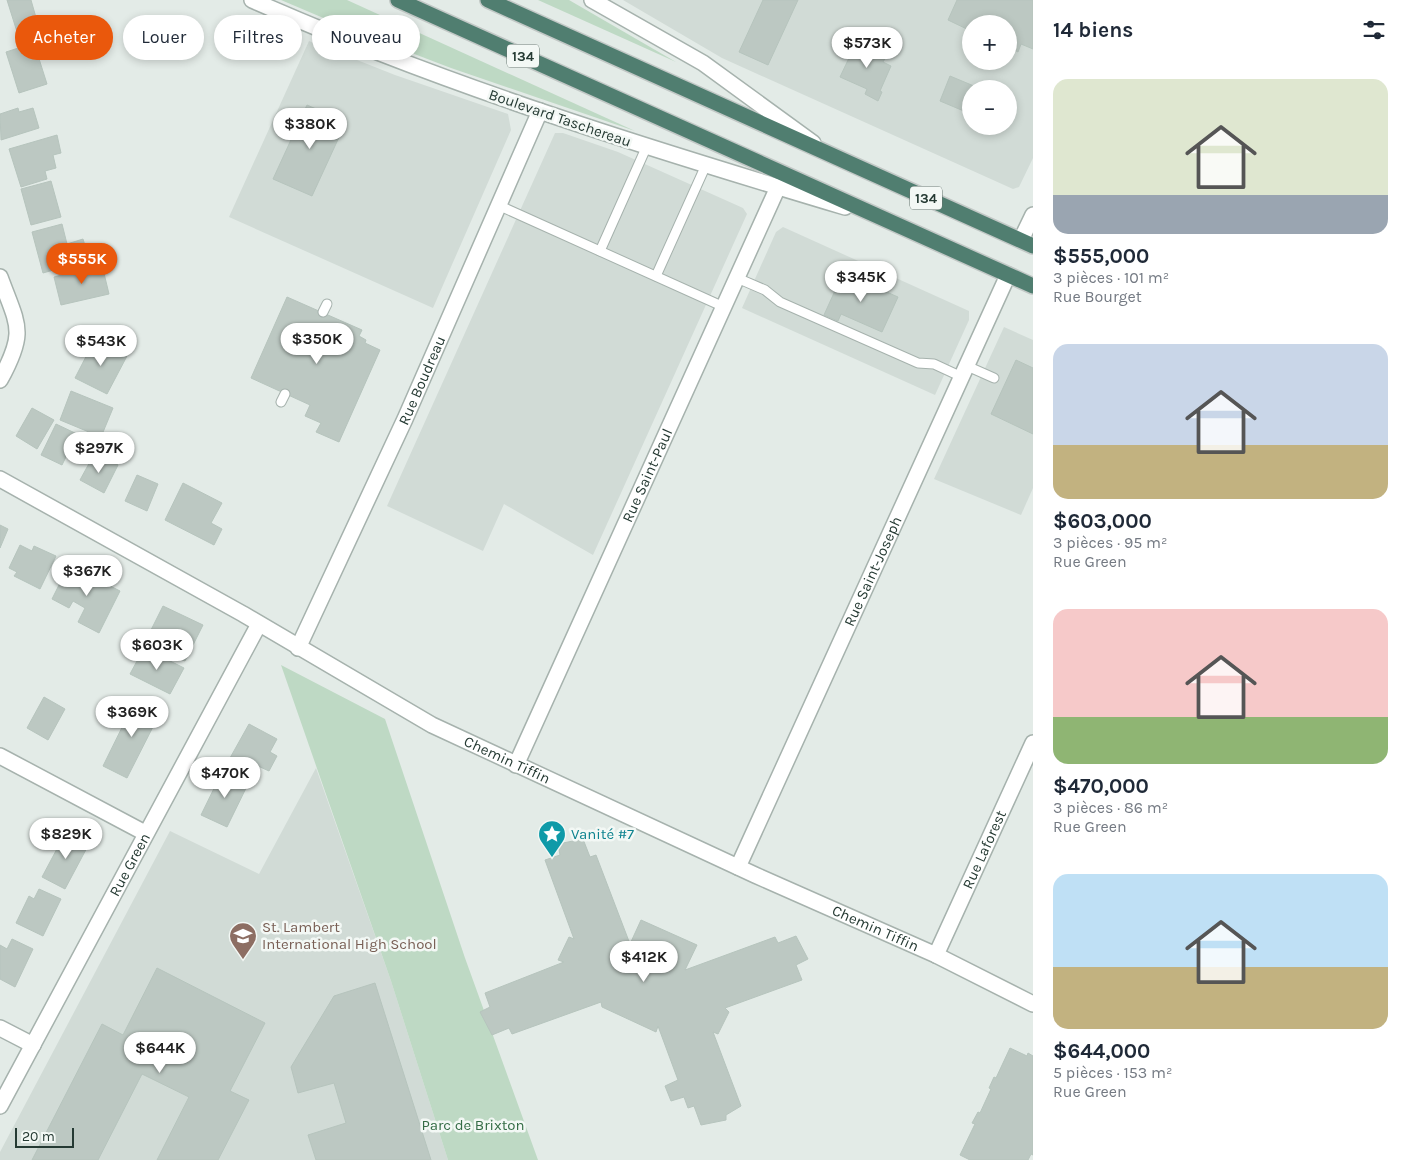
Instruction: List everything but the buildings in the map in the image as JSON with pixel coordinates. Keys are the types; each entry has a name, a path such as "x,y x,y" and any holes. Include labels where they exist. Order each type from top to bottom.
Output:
{"highway":[{"name":"Boulevard Taschereau","path":"398,0 1033,286"},
{"name":"134","path":"488,0 1027,243"}],"street":[{"name":"Boulevard Taschereau","path":"252,0 360,47 540,112 646,148 875,216"},
{"path":"592,0 703,63 830,155"},
{"name":"Rue Boudreau","path":"298,648 405,419 540,112"},
{"name":"Rue Saint-Paul","path":"516,765 778,187"},
{"path":"1027,243 1033,215"},
{"name":"Rue Saint-Joseph","path":"738,867 1008,275"},
{"path":"0,277 18,334 15,352 0,380"},
{"name":"Chemin Tiffin","path":"0,479 259,624 405,711 516,765 936,955 1033,1004"},
{"name":"Rue Green","path":"0,1106 259,624"},
{"name":"Rue Laforest","path":"936,955 1033,743"},
{"path":"0,756 146,833"},
{"path":"0,1028 33,1045"}],"lane":[{"path":"600,251 646,148"},
{"path":"656,276 706,165"},
{"path":"500,206 724,307"},
{"path":"737,278 765,290 780,302 918,363 934,364 994,378"}],"shaded area":[{"path":"623,0 1033,0 1033,158 1019,187 1013,189 722,58"},
{"path":"309,41 312,42 312,60 357,60 508,114 511,130 433,308 229,217"},
{"path":"555,133 563,133 618,152 743,208 747,214 593,555 504,504 483,551 387,506"},
{"path":"783,227 969,311 969,320 935,395 742,308 776,232"},
{"path":"1004,327 1033,340 1033,488 1021,515 934,479"},
{"name":"St. Lambert International High School","path":"316,768 391,981 448,1160 0,1160 0,1152 170,831 259,874"}],"green space":[{"path":"281,0 347,0 380,15 316,15"},
{"path":"538,0 569,0 676,62"},
{"path":"420,33 635,131 420,56"},
{"name":"Parc de Brixton","path":"281,665 385,719 465,958 538,1160 448,1160 391,981"}],"place":[{"name":"Vanité #7","path":"552,858"},
{"name":"St. Lambert International High School","path":"243,960"}]}
